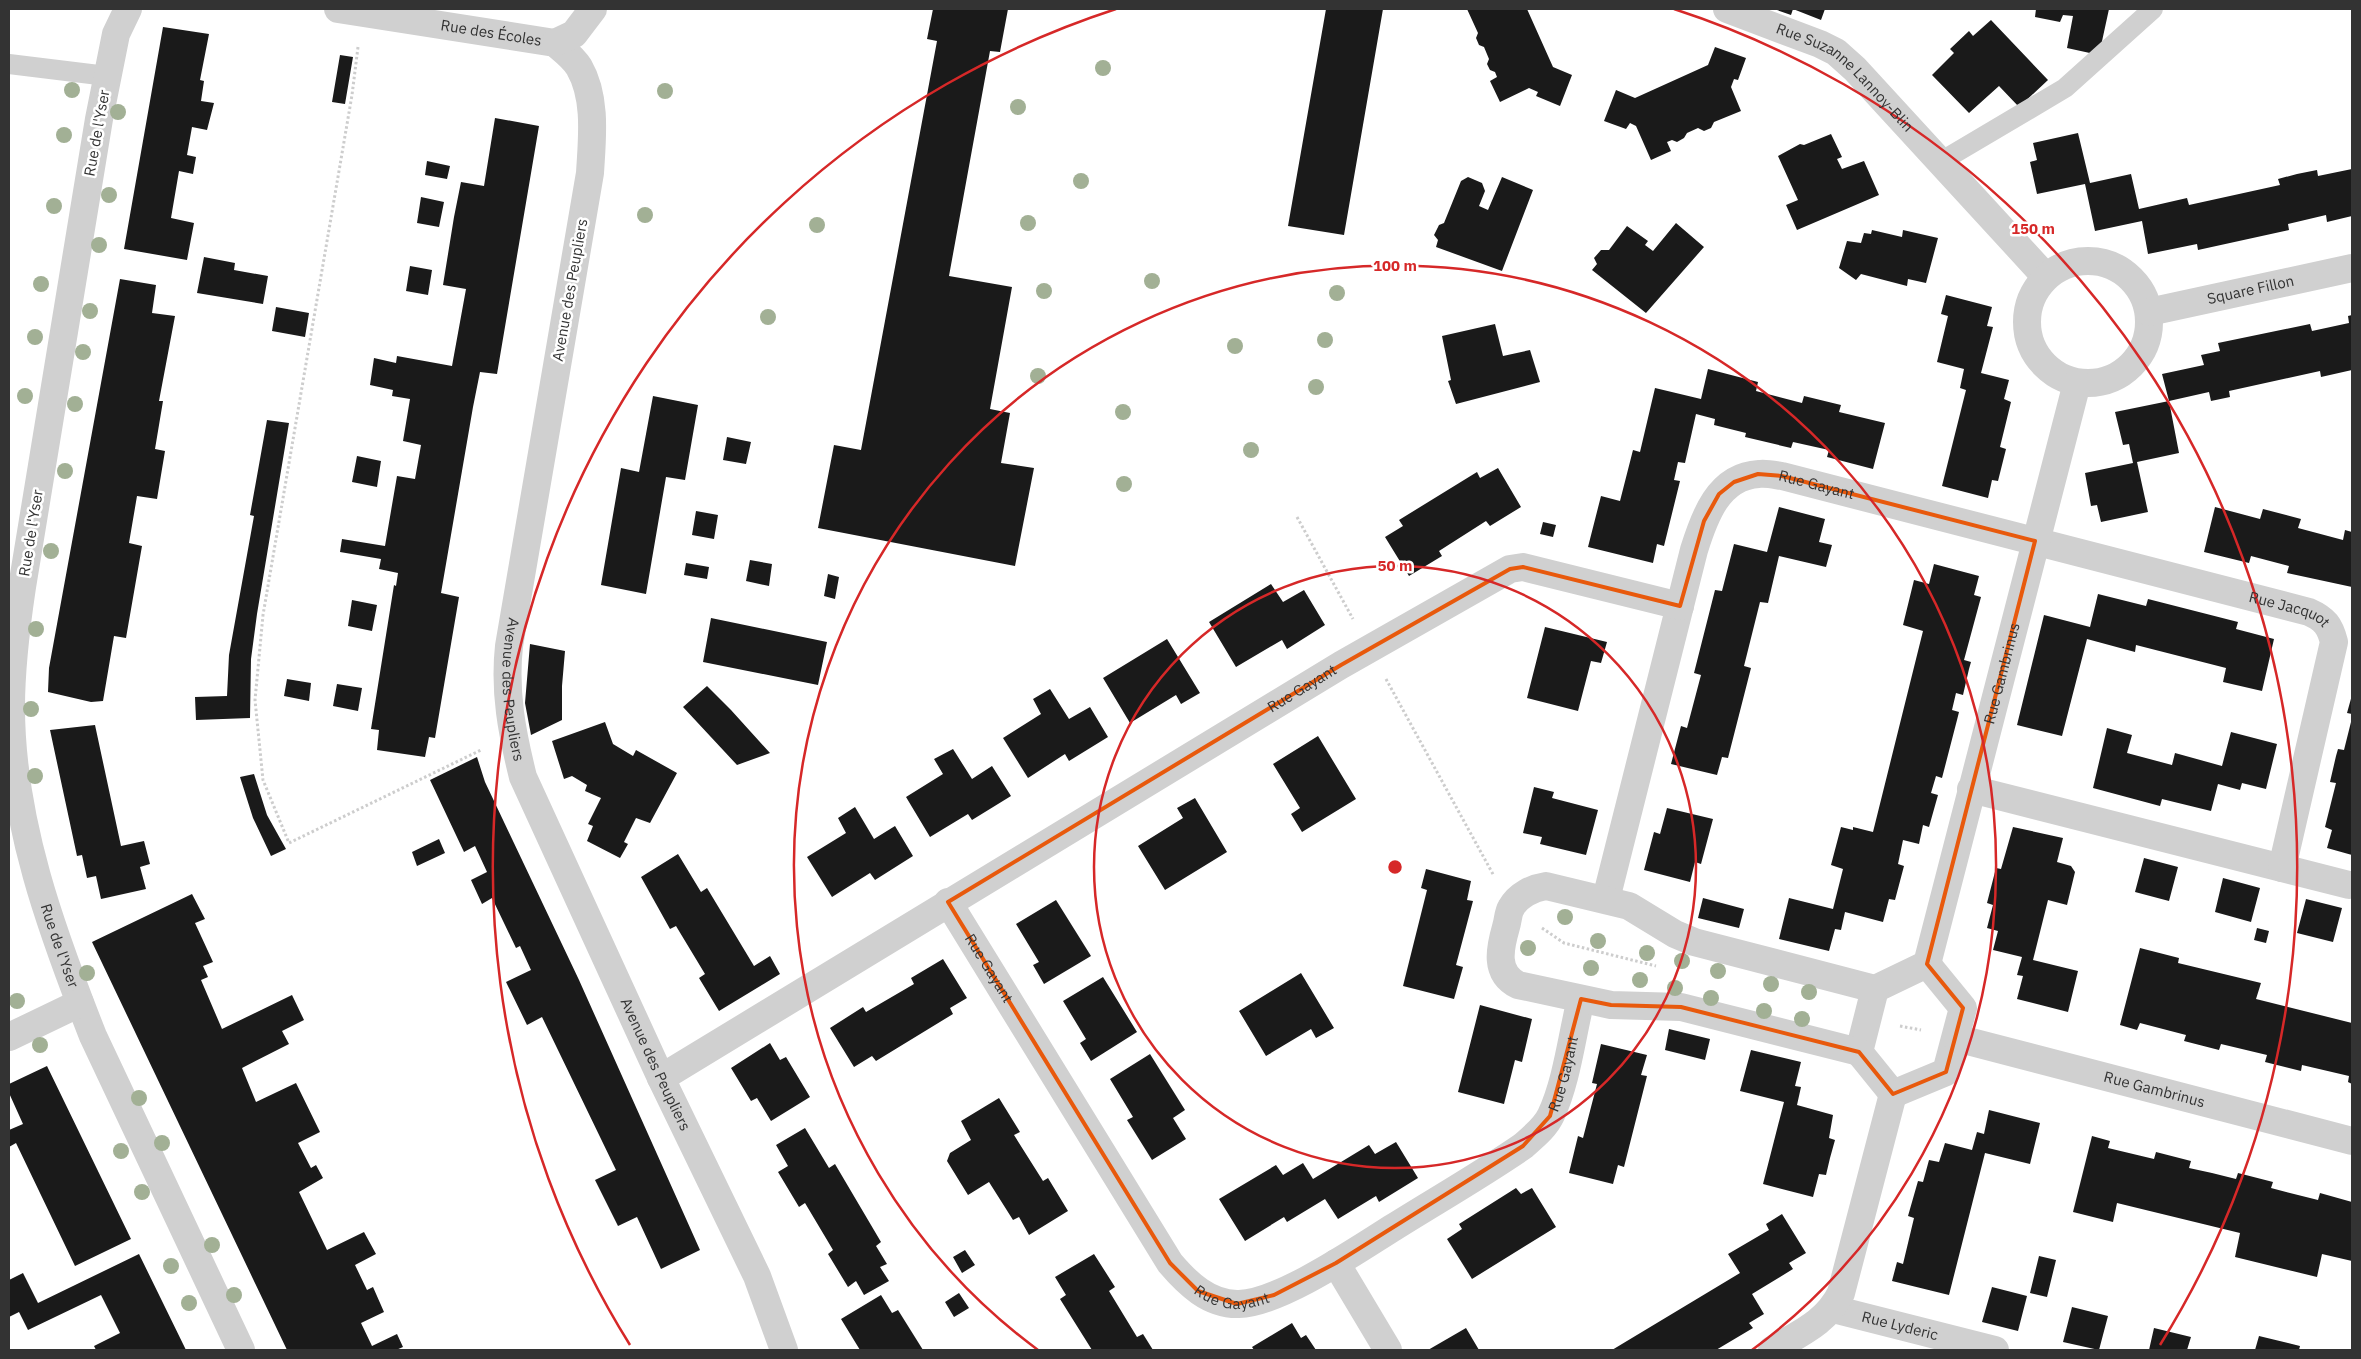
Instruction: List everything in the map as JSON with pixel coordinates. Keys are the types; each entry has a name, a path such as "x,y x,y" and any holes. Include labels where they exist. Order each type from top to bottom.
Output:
{"street":[{"name":"Rue de l'Yser","path":"128,9 116,34 107,76 13,645 11,677 13,751 24,822 42,892 80,1003 93,1036 241,1350"},
{"path":"554,42 574,34 593,9"},
{"name":"Rue Suzanne Lannoy-Blin","path":"1727,9 1836,52 1855,69 1943,165"},
{"name":"Rue des Écoles","path":"350,11 554,42"},
{"name":"Avenue des Peupliers","path":"554,42 578,66 585,82 592,114 592,141 590,173 509,646 507,695 512,735 523,777 661,1078 757,1276 784,1350"},
{"path":"1943,165 2046,277"},
{"path":"2086,260 2101,261 2115,266 2128,274 2138,285 2149,312 2149,330 2145,346 2136,360 2124,372 2110,380 2077,383 2061,377 2047,367 2036,354 2029,339 2027,323 2028,306 2036,290 2046,277 2072,262 2086,260"},
{"name":"Square Fillon","path":"2149,312 2352,268"},
{"name":"Rue Gambrinus","path":"1928,964 2035,540 2077,383"},
{"name":"Rue Gayant","path":"1606,899 1680,606 1704,521 1719,494 1734,482 1758,474 1782,476 2035,540"},
{"name":"Rue Jacquot","path":"2035,540 2309,612 2322,618 2330,627 2334,642 2282,868"},
{"name":"Rue Gayant","path":"661,1078 948,902 1370,649 1510,569 1523,567 1680,606"},
{"path":"1971,790 2349,886"},
{"path":"1546,886 1606,899 1629,906 1676,934 1694,942 1875,988 1928,964 1963,1008 1956,1038 1946,1072 1893,1094 1859,1052 1681,1006 1611,1005 1518,985 1509,980 1502,968 1500,950 1511,908 1522,895 1535,888 1546,886"},
{"name":"Rue Gayant","path":"948,902 1170,1263 1198,1291 1215,1300 1237,1304 1254,1302 1274,1296 1336,1263 1498,1163 1523,1146 1539,1132 1550,1116 1559,1095 1581,999"},
{"path":"1859,1052 1875,988"},
{"path":"9,1037 80,1003"},
{"name":"Rue Gambrinus","path":"1956,1038 2352,1141"},
{"path":"1772,1350 1822,1320 1833,1309 1846,1276 1893,1094"},
{"path":"1336,1263 1388,1350"},
{"name":"Rue Lyderic","path":"1833,1309 1995,1350"}],"lane":[{"path":"1943,165 2065,88 2153,9"},
{"path":"9,64 107,76"}],"path":[{"path":"350,11 352,95 263,615 255,700 263,780 289,843 512,735"},
{"path":"1296,517 1511,908"}],"highlighted area":[{"path":"1758,474 1782,476 2035,541 1927,964 1963,1008 1946,1072 1893,1094 1859,1052 1681,1007 1611,1005 1581,999 1550,1116 1523,1146 1336,1263 1274,1295 1237,1304 1198,1291 1170,1263 948,902 1341,665 1510,569 1523,567 1680,606 1704,521 1719,494 1734,482"}],"building":[{"path":"933,9 1008,9 1000,52 990,51 949,276 1012,287 990,409 1010,413 1001,463 1034,468 1015,566 818,528 834,445 861,450 937,41 927,39"},
{"path":"1326,9 1383,9 1344,235 1288,226"},
{"path":"1467,9 1527,9 1553,67 1572,75 1560,106 1536,96 1538,92 1529,88 1500,102 1490,81 1497,77 1487,64 1489,59 1484,47 1479,45 1476,38 1478,33"},
{"path":"1774,9 1793,9 1791,15"},
{"path":"1793,9 1825,9 1821,20"},
{"path":"2036,9 2109,9 2099,55 2067,48 2073,16 2063,15 2060,22 2035,17"},
{"path":"1991,20 2048,80 2019,107 1999,86 1969,113 1932,75 1954,53 1950,49 1969,31 1973,36"},
{"path":"163,27 209,34 200,80 204,81 201,101 214,103 207,130 192,127 187,155 196,157 193,174 179,171 171,218 194,223 187,260 124,249"},
{"path":"1715,47 1746,58 1738,80 1734,79 1731,87 1741,111 1714,122 1711,128 1704,131 1698,128 1687,133 1684,138 1677,142 1672,140 1667,142 1671,151 1651,160 1636,126 1630,123 1626,129 1604,121 1616,90 1635,98 1708,65"},
{"path":"340,55 353,57 345,104 332,102"},
{"path":"495,118 539,126 497,374 480,372 441,593 459,597 435,738 429,737 425,757 377,750 379,730 371,729 394,585 396,586 398,573 379,569 381,559 340,552 342,539 385,546 397,476 415,479 421,445 403,441 410,399 392,396 393,390 370,385 374,358 396,363 397,356 452,366 466,289 443,285 454,217 461,182 484,186"},
{"path":"2078,133 2090,183 2131,174 2139,209 2187,198 2189,205 2280,185 2278,179 2317,170 2318,176 2352,169 2352,216 2327,222 2326,215 2288,224 2289,230 2198,250 2197,244 2148,254 2142,221 2095,231 2085,184 2037,194 2030,162 2037,160 2033,143"},
{"path":"1831,134 1842,157 1837,159 1842,169 1864,161 1879,195 1797,230 1786,205 1798,200 1778,156 1800,144 1804,145"},
{"path":"427,161 450,166 447,179 425,175"},
{"path":"1468,177 1482,183 1485,191 1479,206 1488,210 1502,177 1533,190 1502,271 1436,247 1438,240 1434,235 1439,225 1444,223 1461,181"},
{"path":"421,197 444,202 439,227 417,223"},
{"path":"1676,223 1704,247 1646,313 1592,270 1597,264 1594,258 1601,250 1609,250 1627,226 1648,241 1645,245 1653,251"},
{"path":"1872,230 1902,237 1903,230 1938,238 1926,283 1908,279 1907,286 1861,274 1856,280 1839,268 1847,241 1861,243 1864,233 1871,234"},
{"path":"204,257 235,263 234,270 268,276 263,304 197,293"},
{"path":"410,266 432,270 428,295 406,291"},
{"path":"120,279 156,285 152,313 175,316 159,401 163,401 155,449 165,451 157,499 137,496 129,543 142,546 126,638 114,636 103,701 91,702 48,692 49,668"},
{"path":"1946,295 1992,307 1987,326 1993,327 1981,373 2009,380 2004,399 2011,402 2000,447 2006,449 1998,481 1992,480 1988,498 1942,486 1966,390 1960,388 1964,369 1937,362 1948,316 1941,314"},
{"path":"276,307 309,313 305,337 272,331"},
{"path":"2352,315 2352,370 2321,377 2320,371 2229,391 2230,397 2211,401 2209,392 2169,401 2162,374 2204,365 2201,355 2220,351 2218,343 2310,324 2312,331 2349,323 2348,316"},
{"path":"1495,324 1503,356 1530,350 1540,382 1456,404 1448,381 1451,380 1442,336"},
{"path":"1708,369 1758,382 1756,391 1802,403 1804,396 1841,405 1839,412 1885,423 1873,469 1827,457 1829,450 1793,442 1791,448 1745,437 1746,433 1714,425 1715,419 1696,414 1685,463 1678,462 1674,480 1680,481 1664,546 1657,544 1653,563 1588,547 1601,496 1620,501 1633,450 1640,452 1655,388 1701,399"},
{"path":"653,396 698,405 685,480 666,477 646,594 601,585 621,468 639,472"},
{"path":"2169,401 2179,453 2137,462 2148,512 2101,522 2097,505 2091,506 2085,473 2133,463 2129,444 2123,445 2115,412"},
{"path":"267,420 289,423 251,659 250,718 196,720 195,697 227,696 229,655 254,516 250,515"},
{"path":"727,437 751,442 746,464 723,460"},
{"path":"357,456 381,461 377,487 352,482"},
{"path":"1498,468 1521,507 1490,526 1486,521 1439,551 1442,556 1409,576 1385,537 1403,526 1399,520 1477,472 1480,478"},
{"path":"1779,507 1825,519 1819,542 1832,545 1826,567 1779,556 1768,603 1760,602 1744,666 1751,668 1728,758 1722,757 1717,775 1671,764 1681,726 1687,728 1701,675 1694,673 1715,590 1722,591 1734,544 1767,552"},
{"path":"2215,507 2260,519 2263,509 2301,519 2298,528 2343,540 2345,530 2352,532 2352,587 2287,573 2289,566 2251,556 2249,563 2204,552"},
{"path":"696,511 718,515 714,539 692,535"},
{"path":"1543,522 1556,525 1553,537 1540,534"},
{"path":"750,560 772,564 769,586 746,581"},
{"path":"686,563 709,567 707,579 684,575"},
{"path":"1934,564 1979,576 1974,595 1981,597 1964,660 1971,662 1963,695 1956,693 1952,710 1959,712 1957,720 1942,778 1936,776 1931,793 1938,795 1929,827 1923,825 1919,844 1903,840 1898,864 1904,866 1895,900 1889,899 1883,922 1845,912 1841,930 1835,929 1829,951 1779,939 1789,898 1833,909 1843,869 1831,865 1841,827 1853,830 1853,827 1873,832 1923,631 1903,625 1914,580 1929,584"},
{"path":"828,574 839,577 835,599 824,596"},
{"path":"1271,584 1283,602 1304,590 1325,625 1287,649 1282,640 1236,667 1209,622"},
{"path":"2098,594 2146,606 2148,599 2238,622 2236,629 2274,639 2262,691 2223,682 2226,668 2136,645 2135,652 2087,639 2062,736 2017,725 2044,615 2090,627"},
{"path":"352,600 377,605 372,631 348,626"},
{"path":"711,618 827,642 818,685 703,662"},
{"path":"1545,627 1607,642 1601,663 1591,661 1578,711 1527,698"},
{"path":"1167,639 1200,693 1181,704 1176,695 1130,723 1103,678"},
{"path":"530,644 565,651 562,720 531,735 525,703"},
{"path":"287,679 311,683 309,701 284,696"},
{"path":"337,684 362,688 358,711 333,706"},
{"path":"707,686 770,753 737,765 683,707"},
{"path":"1050,689 1069,719 1090,707 1108,737 1069,761 1065,754 1028,778 1003,738 1041,714 1033,699"},
{"path":"2352,695 2352,714 2347,713"},
{"path":"2352,718 2352,855 2327,848 2332,830 2325,827 2336,783 2330,782 2336,756 2338,749 2344,750"},
{"path":"605,722 613,744 633,756 636,750 677,773 650,823 636,818 624,842 628,844 620,858 587,841 593,826 588,824 601,798 585,791 587,785 572,776 564,779 552,741"},
{"path":"95,725 121,846 144,841 150,864 140,867 146,889 101,899 96,876 87,878 82,855 77,856 50,730"},
{"path":"2107,728 2132,735 2127,753 2172,765 2175,753 2222,766 2231,732 2277,744 2266,789 2242,783 2240,790 2218,784 2211,811 2162,799 2160,806 2093,788"},
{"path":"1318,736 1356,799 1302,832 1291,814 1300,808 1273,764"},
{"path":"953,749 972,779 992,766 1011,796 972,820 968,814 930,837 906,797 943,774 934,759"},
{"path":"477,757 485,782 579,980 700,1250 661,1269 637,1217 618,1226 595,1180 616,1170 542,1017 527,1025 506,982 531,970 520,946 516,948 492,898 482,904 471,880 487,872 475,846 464,852 430,780"},
{"path":"254,774 267,815 286,849 271,856 253,818 240,777"},
{"path":"1534,787 1554,792 1552,798 1598,810 1586,855 1540,844 1542,837 1523,833"},
{"path":"1195,798 1227,852 1165,890 1138,846 1183,818 1177,808"},
{"path":"855,807 874,839 895,826 913,856 875,880 870,873 832,897 807,857 846,833 838,818"},
{"path":"1667,808 1713,819 1701,864 1695,862 1690,882 1644,870 1654,832 1660,834"},
{"path":"2013,827 2063,838 2057,862 2071,866 2075,872 2067,905 2048,900 2033,960 2078,971 2068,1012 2017,999 2023,976 2017,975 2022,957 1993,950 1998,931 1987,928 1993,905 1987,903 1996,868 2001,869"},
{"path":"439,839 445,853 417,866 412,852"},
{"path":"678,854 701,892 707,888 754,966 770,956 780,974 719,1011 699,978 705,974 676,926 670,929 641,877"},
{"path":"2144,858 2178,867 2169,901 2135,892"},
{"path":"1426,869 1471,881 1467,900 1473,901 1456,965 1463,967 1454,999 1403,986 1427,890 1421,888"},
{"path":"2223,878 2260,888 2251,922 2215,912"},
{"path":"192,894 205,919 195,923 213,962 203,966 208,977 201,980 222,1029 292,995 304,1020 282,1031 289,1044 242,1068 256,1102 296,1083 320,1132 298,1143 311,1168 316,1165 323,1178 299,1192 327,1250 364,1232 376,1254 355,1265 367,1290 373,1287 384,1312 361,1323 372,1346 397,1334 403,1347 396,1350 287,1350 92,942"},
{"path":"1703,898 1744,909 1739,928 1698,918"},
{"path":"2306,899 2342,908 2333,942 2297,933"},
{"path":"1056,900 1091,956 1044,984 1033,965 1039,962 1016,924"},
{"path":"2257,928 2269,931 2266,943 2254,940"},
{"path":"2140,948 2179,958 2178,963 2261,983 2256,999 2352,1023 2352,1084 2348,1082 2349,1076 2302,1065 2301,1071 2265,1062 2267,1055 2221,1044 2219,1050 2184,1041 2186,1035 2140,1023 2137,1030 2120,1025"},
{"path":"943,959 967,998 950,1008 953,1014 876,1061 872,1056 854,1067 830,1028 863,1007 866,1012 914,984 911,978"},
{"path":"1301,973 1334,1028 1316,1038 1311,1029 1266,1056 1239,1011"},
{"path":"1103,977 1137,1032 1091,1061 1080,1043 1086,1039 1063,1001"},
{"path":"1480,1005 1532,1019 1522,1062 1515,1060 1504,1104 1458,1092"},
{"path":"1669,1029 1710,1039 1705,1060 1665,1050"},
{"path":"770,1043 780,1060 786,1057 810,1097 771,1121 757,1098 751,1101 731,1068"},
{"path":"1601,1044 1647,1055 1641,1075 1647,1076 1624,1167 1618,1165 1613,1184 1569,1173 1578,1136 1583,1138 1597,1084 1592,1083"},
{"path":"1751,1050 1801,1062 1795,1086 1801,1087 1797,1105 1833,1115 1829,1138 1835,1140 1826,1175 1819,1174 1813,1197 1763,1184 1784,1102 1740,1091"},
{"path":"1150,1054 1185,1110 1173,1118 1186,1139 1152,1160 1127,1120 1133,1117 1110,1079"},
{"path":"47,1066 131,1239 75,1266 16,1143 9,1147 9,1130 23,1124 9,1093 9,1084"},
{"path":"999,1098 1020,1132 1014,1135 1043,1181 1048,1178 1068,1211 1029,1235 1019,1217 1013,1220 989,1182 968,1195 947,1161 950,1153 971,1140 961,1121"},
{"path":"1989,1110 2040,1123 2030,1164 1985,1153 1949,1295 1892,1281 1897,1262 1903,1264 1914,1218 1908,1216 1918,1181 1923,1182 1929,1160 1939,1162 1945,1143 1972,1150 1977,1132 1984,1134"},
{"path":"805,1128 829,1168 835,1164 881,1242 876,1246 887,1264 880,1267 889,1281 864,1295 856,1281 848,1287 828,1254 833,1250 805,1203 799,1207 778,1172 788,1166 776,1145"},
{"path":"2092,1136 2110,1141 2108,1148 2154,1159 2156,1152 2191,1161 2189,1168 2236,1179 2238,1173 2273,1182 2271,1188 2294,1194 2318,1200 2320,1193 2352,1202 2352,1261 2322,1254 2317,1277 2235,1257 2240,1233 2117,1203 2113,1222 2073,1212"},
{"path":"1396,1142 1418,1178 1379,1202 1376,1196 1338,1219 1325,1199 1287,1222 1284,1217 1245,1241 1219,1199 1276,1165 1283,1175 1303,1163 1313,1179 1369,1145 1375,1154"},
{"path":"1516,1188 1521,1194 1532,1188 1556,1227 1472,1279 1447,1239 1462,1229 1459,1224"},
{"path":"1782,1214 1806,1253 1789,1263 1793,1269 1752,1294 1764,1314 1749,1323 1753,1328 1716,1350 1612,1350 1740,1273 1728,1254 1769,1230 1766,1224"},
{"path":"965,1250 975,1265 962,1273 953,1257"},
{"path":"139,1254 186,1350 96,1350 94,1346 120,1333 101,1295 28,1330 19,1312 9,1317 9,1280 23,1273 38,1303"},
{"path":"1094,1254 1115,1287 1109,1291 1137,1337 1143,1334 1153,1350 1092,1350 1060,1299 1066,1295 1055,1277"},
{"path":"2039,1256 2056,1260 2047,1297 2030,1293"},
{"path":"1992,1287 2027,1296 2018,1331 1982,1322"},
{"path":"959,1293 969,1308 954,1317 945,1302"},
{"path":"881,1295 892,1313 898,1310 923,1350 860,1350 841,1319"},
{"path":"2072,1307 2108,1316 2099,1350 2063,1342"},
{"path":"1292,1323 1301,1338 1306,1335 1316,1350 1254,1350 1252,1347"},
{"path":"1466,1328 1479,1350 1428,1350"},
{"path":"2154,1328 2191,1337 2187,1350 2149,1350"},
{"path":"2259,1336 2300,1346 2299,1350 2255,1350"}]}
